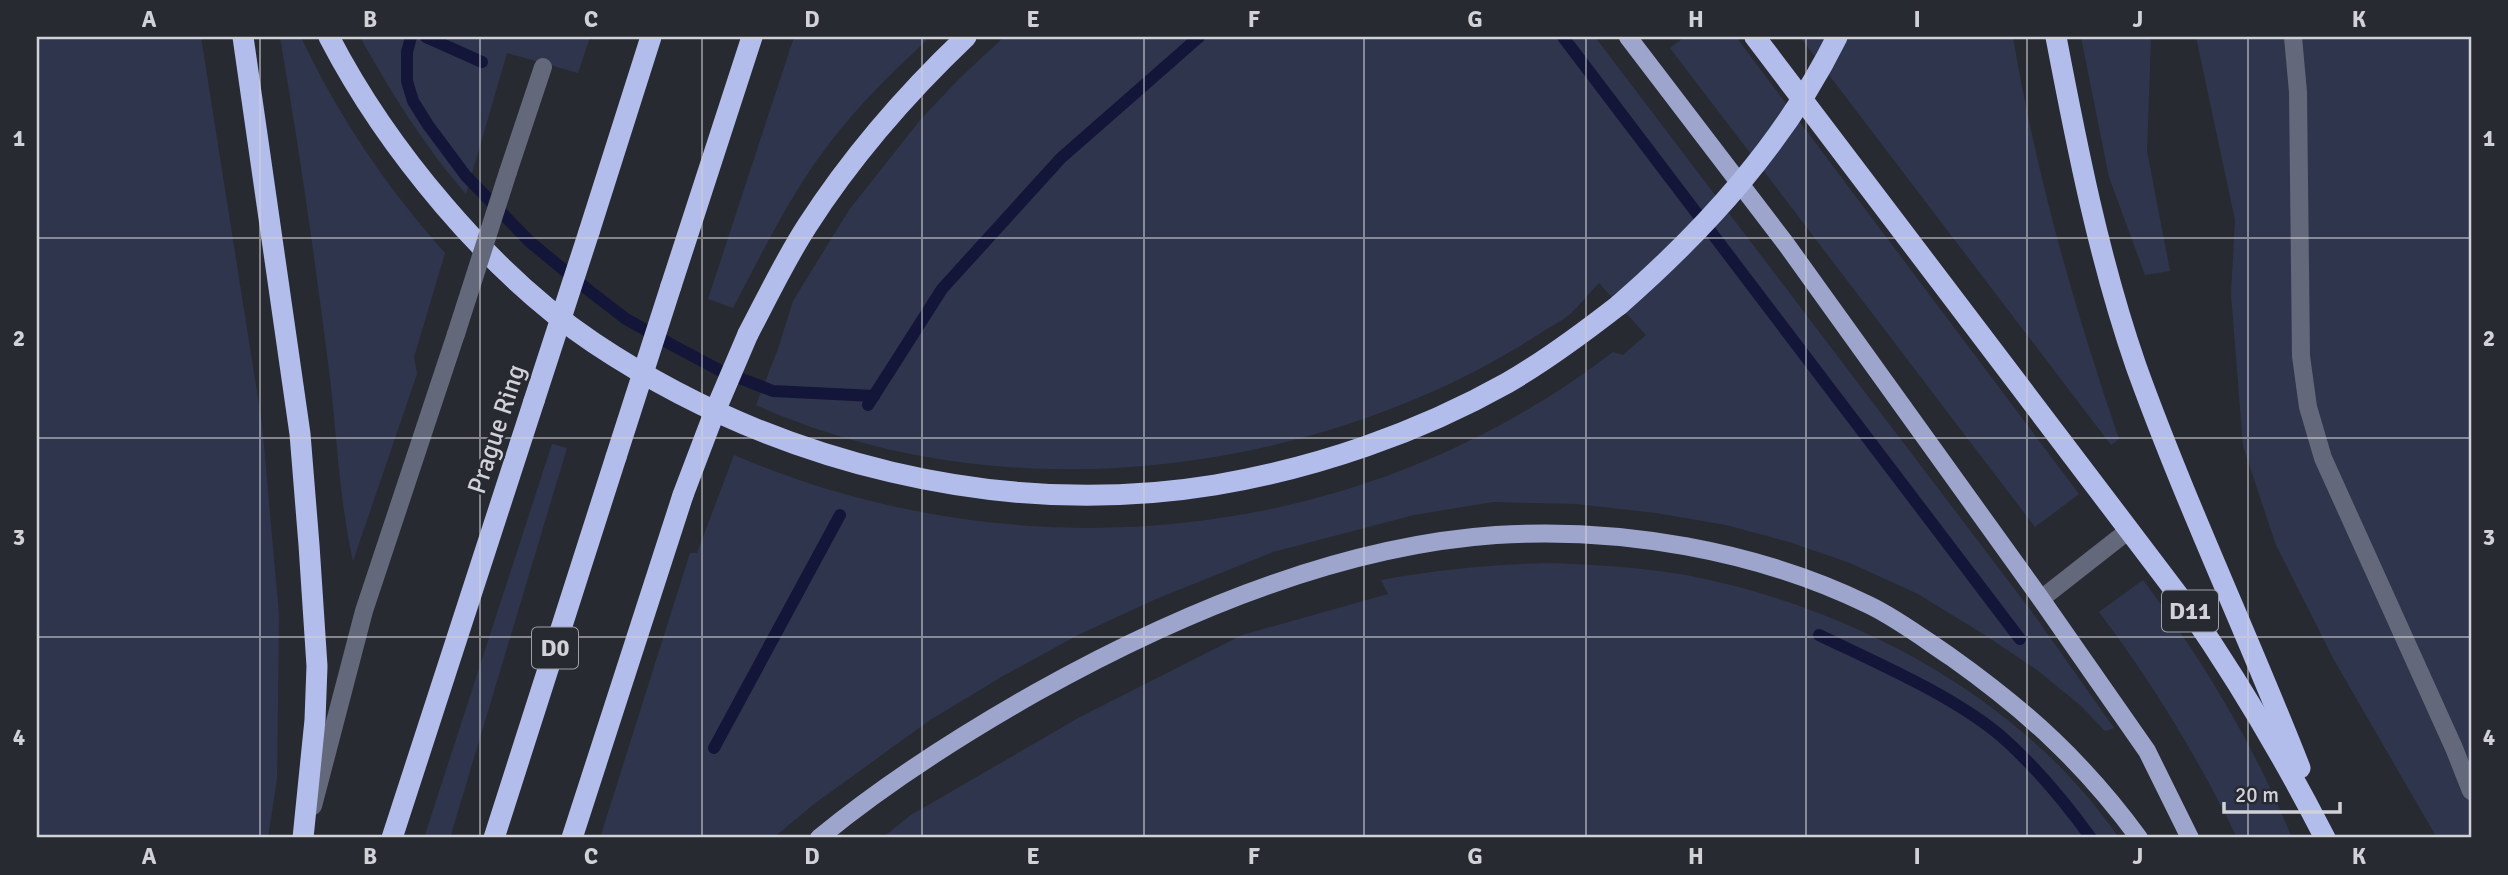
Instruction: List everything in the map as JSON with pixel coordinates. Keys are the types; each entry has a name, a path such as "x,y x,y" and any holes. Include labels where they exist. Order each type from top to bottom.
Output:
{"highway":[{"path":"243,37 300,434 310,559 317,666 304,838"},
{"path":"329,37 366,102 425,184 486,251 534,295 591,341 657,383 759,431 801,447 955,485 1059,494 1162,492 1266,475 1365,446 1462,406 1507,383 1551,355 1619,305 1672,259 1746,178 1803,98 1837,37"},
{"name":"Prague Ring","path":"392,838 651,37"},
{"name":"D0","path":"494,838 752,37"},
{"path":"572,838 683,495 748,334 799,238 836,184 900,104 966,37"},
{"name":"D11","path":"1755,37 2188,608 2231,670 2327,838"},
{"path":"2056,37 2085,180 2107,271 2136,364 2183,492 2260,665 2327,838"}],"main road":[{"path":"1628,37 1786,244 2041,599 2147,751 2189,838"},
{"path":"820,838 899,779 1000,713 1089,663 1192,615 1282,581 1370,556 1454,539 1542,534 1632,540 1720,555 1772,568 1870,606 1954,659 2068,751 2139,838"}],"lane":[{"path":"2293,37 2298,92 2301,356 2308,407 2323,458 2471,791"},
{"path":"304,838 364,611 543,67"},
{"path":"2041,599 2129,530"}],"shaded area":[{"path":"37,37 201,37 262,424 279,615 277,779 268,838 37,838"},
{"path":"280,37 301,37 331,95 365,150 403,203 445,253 414,357 417,374 353,561 341,490 329,370 312,245"},
{"path":"360,37 590,37 578,73 507,53 466,194 409,118"},
{"path":"794,37 930,37 869,97 827,146 782,216 733,308 708,299"},
{"path":"1004,37 1595,37 2032,612 2114,728 2105,731 2080,705 2037,670 1988,637 1918,594 1850,563 1789,542 1726,525 1656,513 1576,504 1493,502 1414,515 1273,552 1156,599 1078,635 930,720 814,804 773,838 600,838 690,553 697,553 734,455 845,494 958,518 1073,528 1188,522 1301,502 1411,467 1515,417 1613,352 1623,355 1646,335 1599,283 1563,320 1512,351 1427,394 1347,424 1264,447 1178,462 1092,469 1006,467 920,456 837,435 756,405 793,301 849,210 921,119"},
{"path":"1685,37 1736,37 2079,494 2035,527 1670,48"},
{"path":"1800,37 2013,37 2033,139 2058,240 2119,439 2111,445"},
{"path":"2081,37 2151,37 2147,151 2170,271 2145,275 2109,177"},
{"path":"2196,37 2471,37 2471,838 2437,838 2334,660 2276,545 2243,446 2231,294 2235,220"},
{"path":"552,444 567,448 450,838 424,838"},
{"path":"1543,563 1614,566 1686,575 1748,590 1810,610 1870,635 1928,666 1983,701 2034,742 2079,788 2119,838 882,838 911,815 1080,717 1242,635 1388,594 1381,580 1462,568"},
{"path":"2143,580 2226,704 2261,770 2292,838 2237,838 2174,722 2099,612"}],"waterway":[{"path":"411,37 407,52 407,81 413,101 428,125 466,176 530,242 587,289 626,319 674,346 721,371 773,391 874,396"},
{"path":"426,37 482,62"},
{"path":"868,405 942,289 1061,158 1199,37"},
{"path":"1563,37 2020,639"},
{"path":"714,748 840,515"},
{"path":"1819,635 1914,681 1983,722 2015,748 2060,798 2091,838"}]}
